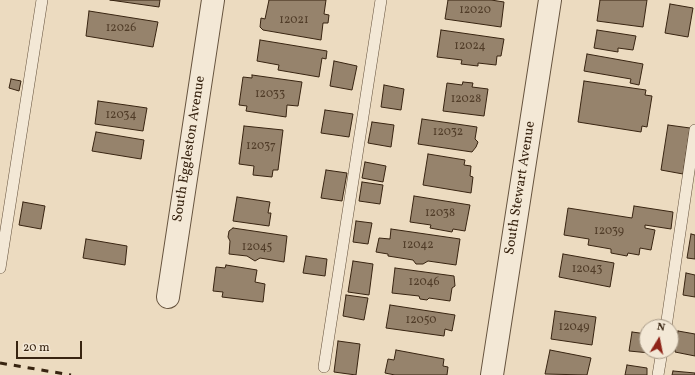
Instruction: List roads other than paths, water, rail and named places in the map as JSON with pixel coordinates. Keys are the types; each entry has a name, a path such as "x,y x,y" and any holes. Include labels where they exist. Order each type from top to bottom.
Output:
{"street":[{"name":"South Eggleston Avenue","path":"168,297 213,0"},
{"name":"South Stewart Avenue","path":"492,375 550,0"}],"lane":[{"path":"0,268 42,0"},
{"path":"324,367 381,0"},
{"path":"667,319 695,130"},
{"path":"658,375 661,359"}],"railway":[{"path":"0,363 71,375"}]}
